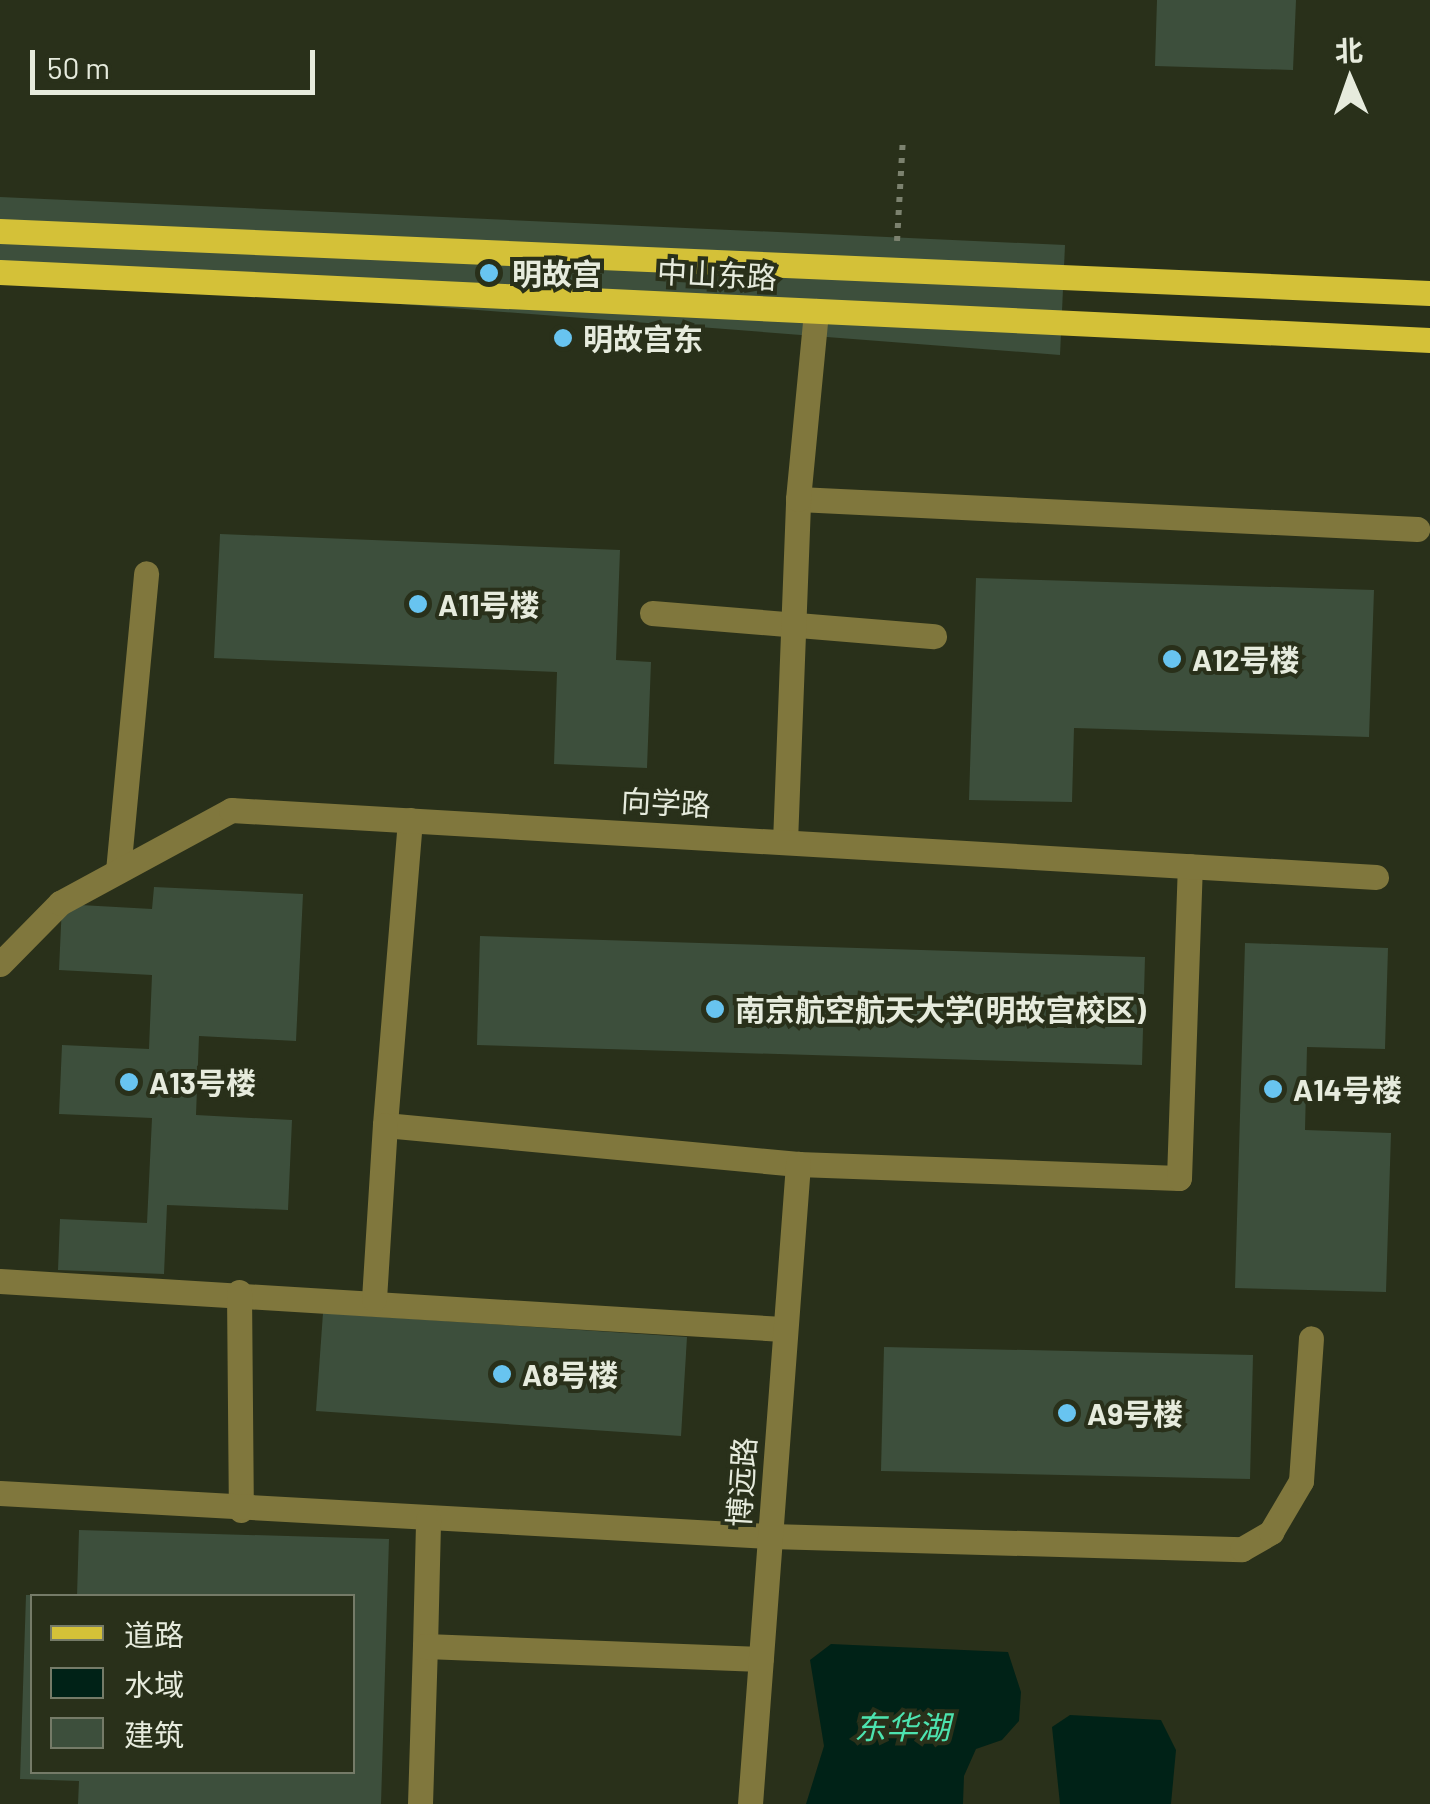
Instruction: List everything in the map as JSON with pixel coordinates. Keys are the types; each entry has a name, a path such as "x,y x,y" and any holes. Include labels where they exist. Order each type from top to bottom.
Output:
{"main road":[{"name":"中山东路","path":"0,231 1430,294"},
{"name":"中山东路","path":"0,272 1430,340"}],"lane":[{"path":"785,842 798,499 816,311"},
{"path":"798,499 1417,530"},
{"path":"118,871 146,573"},
{"path":"652,613 934,636"},
{"name":"向学路","path":"0,964 60,903 231,810 1376,877"},
{"path":"374,1299 410,820"},
{"path":"385,1126 798,1164 1179,1178 1190,866"},
{"name":"博远路","path":"750,1804 798,1164"},
{"path":"0,1281 374,1299 783,1329"},
{"path":"239,1292 241,1510"},
{"path":"0,1493 241,1510 770,1536 1242,1549 1271,1532 1301,1481 1312,1338"},
{"path":"420,1804 428,1519"},
{"path":"425,1646 761,1659"}],"path":[{"path":"896,272 903,137"}],"water":[{"name":"东华湖","path":"831,1644 1008,1652 1021,1692 1019,1721 1002,1740 976,1749 964,1776 963,1804 806,1804 824,1746 810,1660"},
{"path":"1070,1715 1161,1720 1176,1750 1171,1804 1060,1804 1052,1727"}],"building":[{"path":"1157,0 1296,0 1293,70 1155,66"},
{"path":"0,197 1065,245 1060,355 0,273"},
{"name":"A11号楼","path":"220,534 620,550 616,660 651,662 647,768 554,764 557,672 214,658"},
{"name":"A12号楼","path":"976,578 1374,590 1369,737 1074,728 1072,802 969,800"},
{"name":"A13号楼","path":"154,887 303,894 296,1041 199,1036 196,1115 292,1120 288,1210 167,1205 164,1274 58,1270 60,1219 147,1223 152,1118 59,1114 62,1045 149,1049 152,975 59,970 62,904 152,909"},
{"path":"480,936 1145,957 1142,1065 477,1045"},
{"name":"A14号楼","path":"1245,943 1388,948 1385,1049 1307,1047 1305,1130 1391,1133 1386,1292 1235,1288"},
{"name":"A8号楼","path":"323,1313 687,1337 681,1436 316,1411"},
{"name":"A9号楼","path":"884,1347 1253,1355 1250,1479 881,1471"},
{"path":"79,1530 389,1539 381,1804 78,1804 79,1781 20,1779 26,1595 30,1595 30,1774 355,1774 355,1594 77,1594"}],"place":[{"name":"明故宫","path":"489,273"},
{"name":"明故宫东","path":"563,338"},
{"name":"A11号楼","path":"418,604"},
{"name":"A12号楼","path":"1172,659"},
{"name":"南京航空航天大学(明故宫校区)","path":"715,1009"},
{"name":"A13号楼","path":"129,1082"},
{"name":"A14号楼","path":"1273,1089"},
{"name":"A8号楼","path":"502,1374"},
{"name":"A9号楼","path":"1067,1413"}]}
